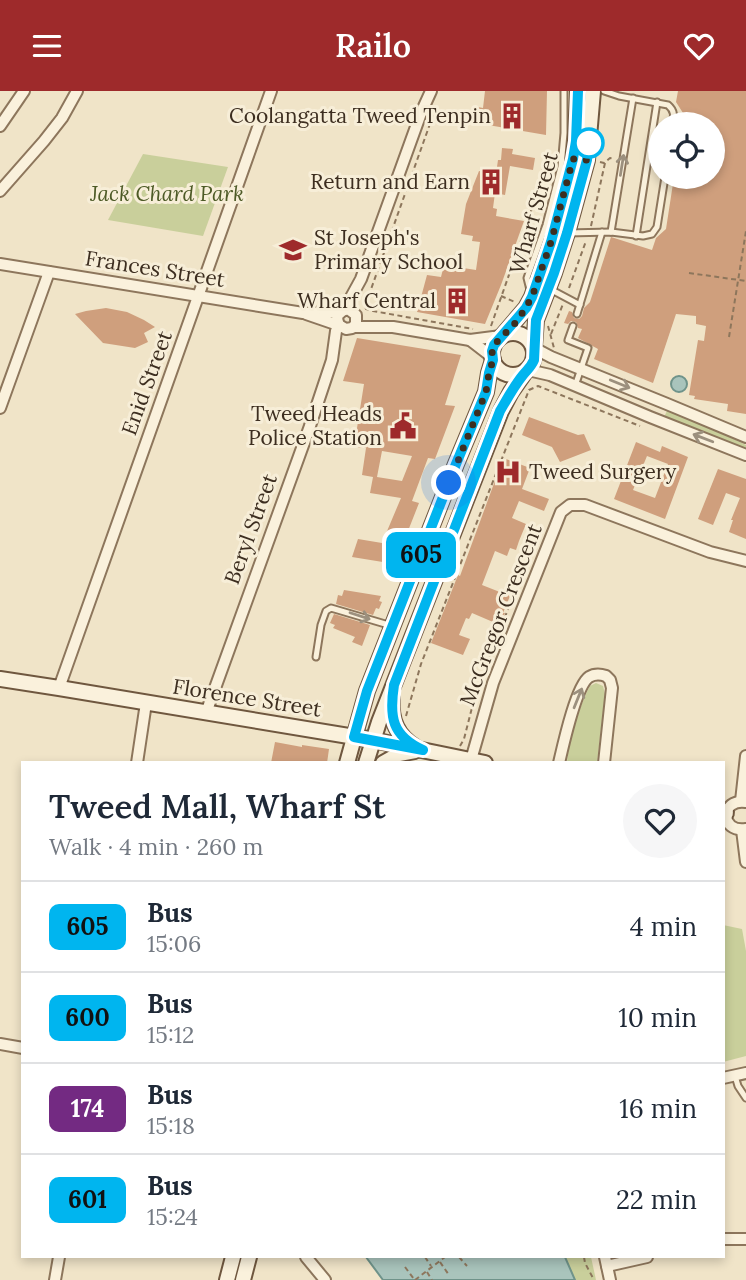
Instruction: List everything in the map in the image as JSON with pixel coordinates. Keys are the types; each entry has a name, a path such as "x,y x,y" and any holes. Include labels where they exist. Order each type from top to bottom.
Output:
{"main road":[{"name":"Wharf Street","path":"502,336 522,314 551,242 576,141 567,91"},
{"name":"Wharf Street","path":"534,347 536,320 567,233 587,160 593,91"},
{"path":"348,761 367,691 486,392 494,345 502,336 510,333 524,335 534,347 534,360 510,392 500,411 367,761"},
{"path":"492,358 500,371 506,374 512,376 526,371"},
{"name":"Florence Street","path":"0,679 373,740 473,761"},
{"path":"394,685 391,715 395,725 406,741 423,750"},
{"path":"387,761 399,754 423,750"},
{"path":"227,1280 233,1258"},
{"path":"243,1280 249,1258"}],"street":[{"path":"0,126 24,91"},
{"path":"0,191 62,118 76,91"},
{"name":"Enid Street","path":"59,688 271,91"},
{"path":"421,113 425,91"},
{"path":"393,327 344,329 337,319 361,279 431,91"},
{"name":"Frances Street","path":"0,264 303,313 339,325"},
{"path":"0,408 49,272"},
{"path":"352,328 357,321 361,279"},
{"path":"342,311 351,310 356,315 393,327 470,340 502,336"},
{"name":"Frances Street","path":"303,313 342,311"},
{"name":"Beryl Street","path":"206,713 332,360 339,325"},
{"name":"Beryl Street","path":"332,360 352,328"},
{"path":"470,340 492,358"},
{"path":"534,347 551,357 746,437"},
{"path":"526,371 550,375 746,455"},
{"name":"McGregor Crescent","path":"478,761 488,698 561,512 570,505 585,505 710,552 746,561"},
{"path":"560,761 583,684 597,674 606,675 612,688 604,761"},
{"path":"136,761 146,703"},
{"path":"746,756 743,802 732,804 725,812 730,825 737,830 744,830 746,862"},
{"path":"0,1044 21,1048"},
{"path":"725,1239 746,1239"},
{"path":"55,1280 59,1258"},
{"path":"307,1258 325,1280"},
{"path":"610,1280 606,1261 637,1258"}],"lane":[{"path":"526,300 527,278 546,225 562,157 567,91"},
{"path":"604,91 664,103 673,112"},
{"path":"611,232 633,98"},
{"path":"636,236 657,102"},
{"path":"567,233 611,232 636,236 652,234 657,227 663,189"},
{"path":"577,314 602,232"},
{"path":"548,288 564,300 580,305"},
{"path":"573,326 568,340 589,348 575,386"},
{"path":"316,657 321,625 326,611 331,608 393,627"},
{"path":"740,1074 738,1086 746,1098"}],"path":[{"path":"437,103 365,306 373,311 477,330"},
{"path":"486,330 490,327 529,218 547,155 562,157"},
{"path":"550,336 589,233 605,162 610,158 623,160"},
{"path":"587,160 605,162"},
{"path":"729,337 746,231"},
{"path":"689,273 746,281"},
{"path":"501,296 526,300"},
{"path":"552,309 564,300"},
{"path":"548,323 555,349 560,351"},
{"path":"405,720 421,664 529,390 538,386 640,426"},
{"path":"456,745 461,746 464,739 474,696 521,575"},
{"path":"426,1258 431,1267"},
{"path":"405,1267 415,1280 444,1258"},
{"path":"460,1258 467,1266"},
{"path":"584,1258 594,1280"},
{"path":"439,1261 449,1275"},
{"path":"426,1271 432,1280"}],"green space":[{"name":"Jack Chard Park","path":"143,154 228,167 203,236 108,220"},
{"path":"668,409 746,445 746,451 664,417"},
{"path":"596,683 603,686 605,694 597,761 567,761 579,713 590,686"},
{"path":"725,925 742,929 746,951 746,1056 725,1061"},
{"path":"565,1258 591,1258 596,1280 575,1280"}],"water":[{"path":"676,376 682,376 687,384 685,390 676,392 671,387 671,381"},
{"path":"367,1258 565,1258 575,1280 383,1280"}],"building":[{"name":"Coolangatta Tweed Tenpin","path":"485,91 547,91 546,135 476,123 478,107 483,108"},
{"path":"678,91 746,91 746,414 727,411 728,404 694,399 695,396 689,395 698,340 704,341 706,326 696,324 696,316 676,314 653,383 594,359 598,349 578,338 582,329 578,328 576,322 564,323 569,311 574,318 579,319 590,302 611,237 652,250 656,238 666,229 672,189 725,189 725,112 682,112 676,102"},
{"path":"502,148 513,149 512,154 535,158 533,170 510,166 505,195 495,193 493,208 497,209 496,216 524,221 485,324 417,312 427,275 441,277 443,269 450,270 450,266 476,270 480,242 472,241 473,236 461,234 466,204 479,171 496,174"},
{"path":"106,308 127,312 155,327 144,333 148,342 135,348 103,343 75,314"},
{"path":"357,338 461,355 445,405 455,406 435,459 428,458 412,501 419,503 395,564 352,557 358,539 382,543 401,498 370,493 373,477 362,475 366,448 354,447 364,384 343,381","holes":["382,451 412,456 402,481 377,477"]},
{"path":"529,417 578,435 584,434 591,450 560,462 552,447 522,435"},
{"path":"636,442 660,452 662,446 688,457 665,519 614,499","holes":["647,456 668,464 655,498 633,490"]},
{"path":"506,459 530,468 522,489 549,499 544,511 519,501 512,518 526,524 516,550 510,548 507,556 495,551 482,585 510,596 505,613 500,625 472,613 469,619 466,618 459,635 470,639 463,655 431,643"},
{"path":"718,469 746,479 746,539 729,532 740,498 726,493 713,525 698,519"},
{"path":"344,590 381,596 379,601 382,602 373,615 336,604 338,595 342,596"},
{"path":"334,614 370,625 362,646 352,642 355,637 333,628 335,625 330,623"},
{"path":"275,742 329,749 327,761 271,761"}],"bus line":[{"name":"605","path":"578,91 573,159 562,206 532,297 518,320 494,345 486,392 367,691 354,737 423,750 406,741 395,725 391,715 394,685 500,411 512,390 532,366 536,320 567,233 581,185 589,142"}],"place":[{"name":"Coolangatta Tweed Tenpin","path":"512,116"},
{"name":"Return and Earn","path":"491,182"},
{"name":"St Joseph's Primary School","path":"293,250"},
{"name":"Wharf Central","path":"457,301"},
{"name":"Tweed Heads Police Station","path":"403,426"},
{"name":"Tweed Surgery","path":"508,472"}],"route":[{"path":"449,483 486,392 494,345 518,320 532,297 562,206 573,159 587,160 589,143"}]}
